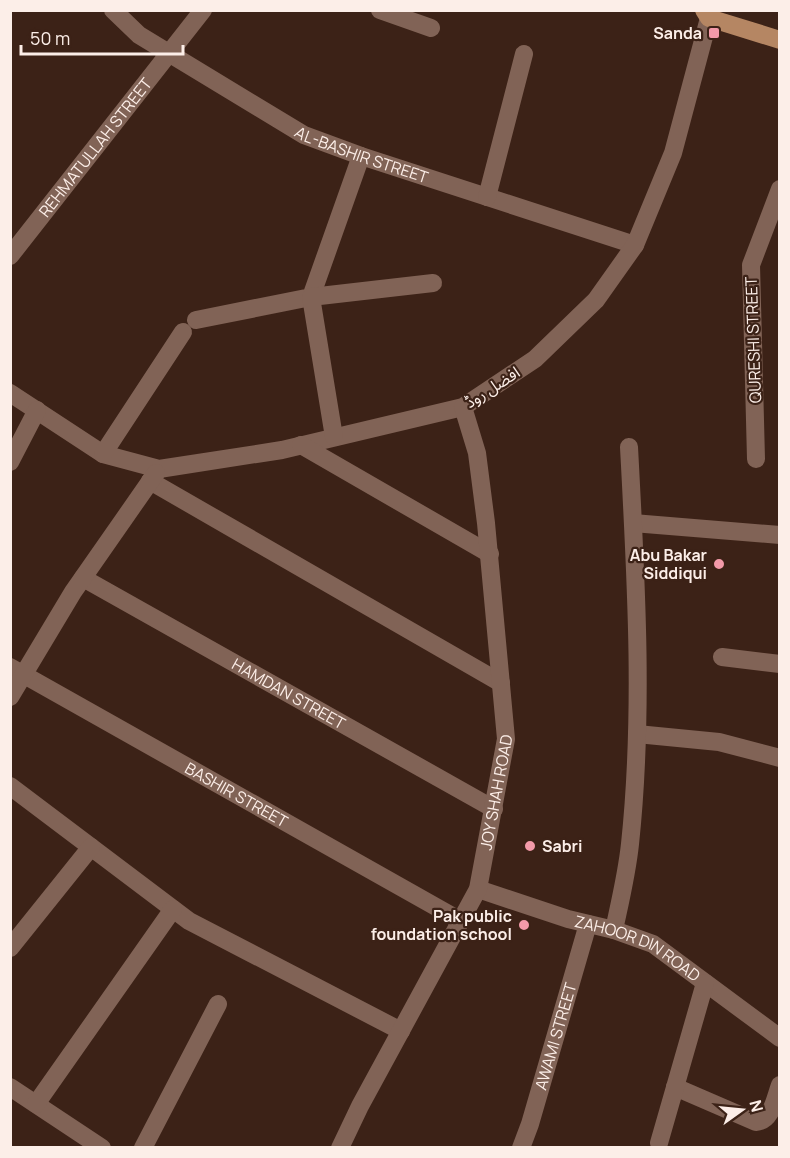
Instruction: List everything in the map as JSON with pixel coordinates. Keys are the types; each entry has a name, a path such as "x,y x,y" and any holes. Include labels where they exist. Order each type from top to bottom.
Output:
{"main road":[{"path":"707,14 780,40"}],"street":[{"name":"AL-BASHIR STREET","path":"113,10 140,35 304,135 361,156 635,244"},
{"name":"REHMATULLAH STREET","path":"10,256 203,10"},
{"path":"380,10 431,28"},
{"name":"افضل روڈ","path":"10,393 103,454 155,475 301,445 463,407 535,359 596,300 635,244 673,153 707,14"},
{"path":"487,197 524,54"},
{"path":"334,437 311,297 361,156"},
{"name":"QURESHI STREET","path":"756,459 751,265 780,189"},
{"path":"103,454 189,326 311,297 433,283"},
{"name":"JOY SHAH ROAD","path":"340,1148 478,889 506,739 490,554 477,453 463,407"},
{"path":"10,462 37,410"},
{"path":"301,445 490,554"},
{"path":"614,930 630,846 637,734 637,598 629,447"},
{"path":"10,697 17,671 155,475 501,683"},
{"path":"633,524 780,535"},
{"name":"HAMDAN STREET","path":"83,578 494,809"},
{"path":"722,657 780,664"},
{"name":"BASHIR STREET","path":"17,671 461,921"},
{"path":"637,734 719,742 780,758"},
{"path":"10,786 189,921 401,1031"},
{"path":"10,948 92,847"},
{"name":"ZAHOOR DIN ROAD","path":"478,889 568,920 614,930 653,944 780,1038"},
{"path":"36,1104 173,909"},
{"name":"AWAMI STREET","path":"521,1148 588,924"},
{"path":"659,1143 705,983"},
{"path":"142,1148 218,1004"},
{"path":"675,1087 756,1122 763,1121 768,1116 780,1085"},
{"path":"10,1087 102,1148"}],"place":[{"name":"Sanda","path":"714,33"},
{"name":"Abu Bakar Siddiqui","path":"719,564"},
{"name":"Sabri","path":"530,846"},
{"name":"Pak public foundation school","path":"524,925"}]}
